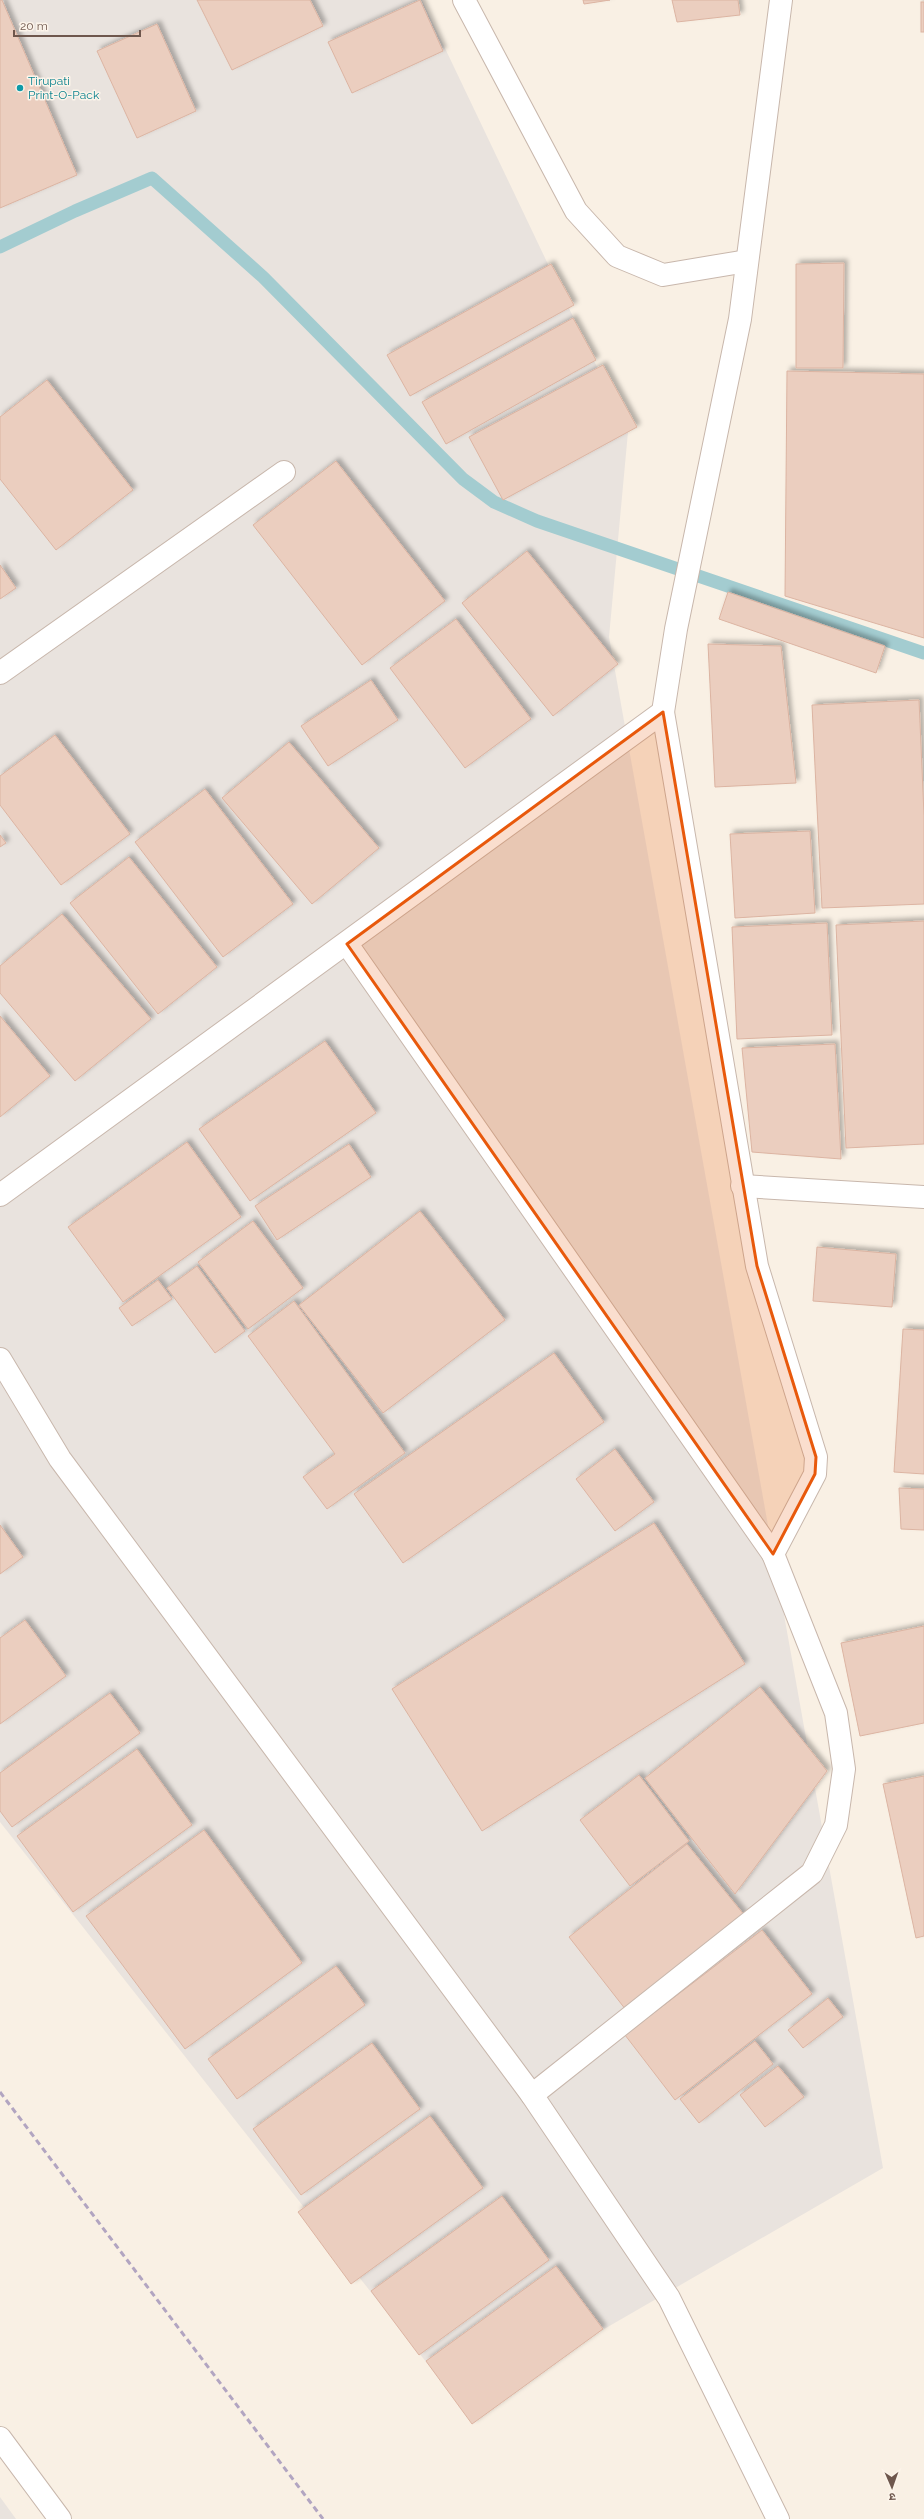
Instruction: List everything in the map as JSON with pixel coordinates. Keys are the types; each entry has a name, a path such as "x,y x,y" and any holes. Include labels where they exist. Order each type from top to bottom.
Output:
{"street":[{"path":"464,0 576,211 617,256 663,275 747,261"},
{"path":"773,1554 816,1474 816,1457 757,1266 742,1186 663,712 676,629 740,319 781,0"},
{"path":"0,673 284,472"},
{"path":"0,1195 347,944 663,712"},
{"path":"347,944 773,1554 836,1713 844,1769 836,1825 812,1873 532,2095"},
{"path":"742,1186 924,1197"},
{"path":"0,1359 60,1459 532,2095 669,2298 778,2519"},
{"path":"0,2438 60,2519"}],"highlighted area":[{"path":"663,712 757,1266 816,1457 815,1474 773,1554 347,944"}],"shaded area":[{"path":"0,0 422,0 628,432 609,637 883,2168 464,2410 0,1822"},
{"path":"0,2497 16,2519 0,2519"}],"building":[{"name":"Tirupati Print-O-Pack","path":"0,0 2,0 77,175 0,208"},
{"path":"197,0 310,0 323,26 232,70"},
{"path":"420,0 443,51 352,93 328,42"},
{"path":"583,0 610,0 584,4"},
{"path":"672,0 738,0 740,15 677,22"},
{"path":"921,2 924,2 924,32 921,32"},
{"path":"157,24 196,111 137,138 97,51"},
{"path":"844,263 843,368 796,368 796,264"},
{"path":"551,264 574,305 410,396 387,355"},
{"path":"573,318 596,360 446,444 422,402"},
{"path":"603,365 637,427 503,500 469,437"},
{"path":"787,371 924,374 924,638 785,596"},
{"path":"47,380 133,490 56,550 0,479 0,417"},
{"path":"336,461 445,601 362,665 253,525"},
{"path":"527,551 618,664 553,716 462,603"},
{"path":"0,565 16,588 0,599"},
{"path":"728,592 885,646 876,673 719,619"},
{"path":"456,619 531,719 465,768 390,668"},
{"path":"708,644 781,646 796,783 715,787"},
{"path":"371,680 398,720 328,766 301,726"},
{"path":"919,700 924,815 924,904 822,908 812,705"},
{"path":"55,735 130,834 61,885 0,805 0,776"},
{"path":"289,742 379,848 312,904 222,798"},
{"path":"205,789 293,904 223,957 135,842"},
{"path":"810,831 815,913 735,918 730,834"},
{"path":"0,835 6,843 0,847"},
{"path":"129,857 217,967 158,1014 70,903"},
{"path":"62,914 151,1019 75,1081 0,993 0,966"},
{"path":"924,921 924,1144 846,1148 836,925"},
{"path":"827,923 832,1035 737,1039 732,927"},
{"path":"0,1016 50,1076 0,1117"},
{"path":"325,1041 376,1113 250,1201 199,1129"},
{"path":"835,1044 841,1159 752,1152 742,1048"},
{"path":"187,1142 241,1217 123,1302 68,1227"},
{"path":"349,1144 371,1177 277,1240 255,1206"},
{"path":"420,1211 505,1320 383,1413 299,1305"},
{"path":"253,1221 303,1288 248,1329 198,1262"},
{"path":"817,1247 896,1254 892,1307 813,1301"},
{"path":"197,1266 245,1331 215,1353 167,1288"},
{"path":"158,1280 172,1299 132,1326 119,1308"},
{"path":"294,1301 405,1453 327,1509 303,1477 335,1454 248,1336"},
{"path":"903,1329 924,1330 924,1474 894,1472"},
{"path":"554,1353 604,1422 403,1563 354,1494"},
{"path":"615,1449 654,1502 615,1531 576,1479"},
{"path":"899,1488 924,1489 924,1530 901,1529"},
{"path":"654,1523 745,1664 482,1831 392,1689"},
{"path":"0,1525 23,1557 0,1574"},
{"path":"25,1620 66,1676 0,1724 0,1638"},
{"path":"924,1626 924,1723 860,1736 841,1643"},
{"path":"760,1687 827,1771 735,1894 645,1778"},
{"path":"110,1693 140,1733 12,1827 0,1811 0,1773"},
{"path":"137,1749 192,1825 73,1912 17,1836"},
{"path":"639,1775 689,1841 630,1886 580,1820"},
{"path":"924,1776 924,1936 916,1938 883,1784"},
{"path":"204,1830 302,1963 185,2049 86,1916"},
{"path":"687,1844 745,1916 626,2010 569,1937"},
{"path":"762,1930 812,1994 675,2100 625,2035"},
{"path":"336,1966 365,2005 237,2099 208,2059"},
{"path":"828,1998 843,2017 803,2048 788,2030"},
{"path":"755,2041 773,2064 699,2123 680,2099"},
{"path":"372,2043 420,2109 301,2195 253,2129"},
{"path":"778,2066 804,2097 765,2127 740,2095"},
{"path":"430,2116 483,2188 351,2284 298,2212"},
{"path":"502,2196 549,2260 419,2355 371,2291"},
{"path":"556,2266 603,2329 472,2424 426,2361"}],"waterway":[{"path":"0,247 75,211 152,178 263,277 463,479 494,502 537,521 924,653"}],"railway":[{"path":"0,2092 323,2519"}],"place":[{"name":"Tirupati Print-O-Pack","path":"20,88"}]}
